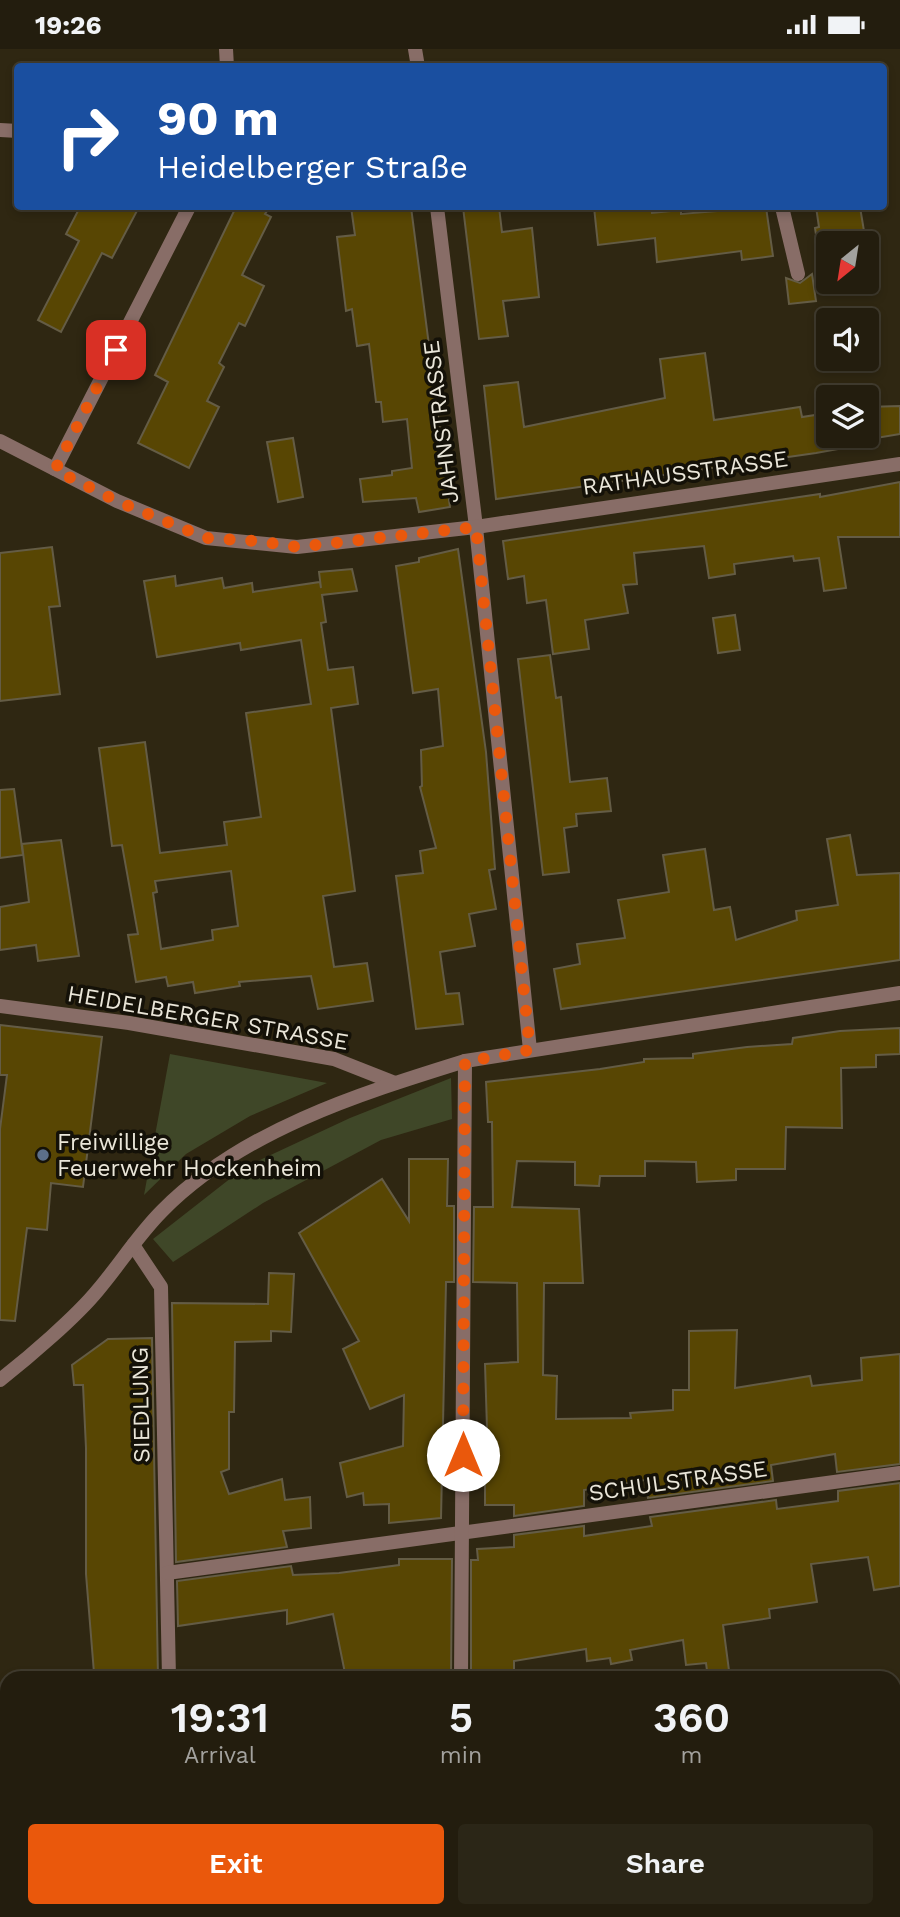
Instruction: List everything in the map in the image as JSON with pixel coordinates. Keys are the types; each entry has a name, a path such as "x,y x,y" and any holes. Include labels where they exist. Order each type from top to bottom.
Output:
{"street":[{"path":"55,470 187,210"},
{"name":"JAHNSTRASSE","path":"438,210 476,527 530,1050"},
{"path":"783,210 798,274"},
{"name":"RATHAUSSTRASSE","path":"0,441 117,501 206,538 298,547 476,527 900,464"},
{"path":"0,1380 97,1292 132,1245 162,1211 206,1172 261,1137 395,1083 465,1062 900,993"},
{"name":"HEIDELBERGER STRASSE","path":"0,1006 129,1023 334,1059 395,1083"},
{"path":"461,1671 465,1062"},
{"name":"SIEDLUNG","path":"132,1245 161,1287 169,1671"},
{"name":"SCHULSTRASSE","path":"463,1534 900,1473"},
{"path":"167,1573 463,1534"}],"green space":[{"path":"170,1054 327,1083 250,1116 186,1154 144,1195"},
{"path":"451,1078 452,1119 381,1140 263,1203 173,1262 153,1239 245,1167 350,1118"}],"building":[{"path":"78,210 137,210 112,258 102,253 61,332 38,320 79,241 66,234"},
{"path":"235,210 268,210 265,214 271,217 242,275 264,286 245,326 239,323 219,363 224,367 207,401 219,407 189,468 138,443 168,382 155,375"},
{"path":"351,210 411,210 450,507 419,512 416,498 363,502 360,479 392,475 392,471 412,468 407,419 383,422 381,402 376,402 369,344 357,346 352,309 346,311 337,237 355,235"},
{"path":"463,210 499,210 502,232 532,228 539,297 503,301 508,336 479,339"},
{"path":"594,210 652,210 652,213 681,210 681,214 766,210 773,256 742,260 741,251 657,262 655,238 598,245"},
{"path":"816,210 860,210 864,231 816,231 816,235 815,228 819,227"},
{"path":"812,274 816,301 789,304 786,278 800,283"},
{"path":"705,353 714,420 800,407 802,417 816,415 816,448 844,448 496,499 484,386 518,382 524,427 665,398 660,359"},
{"path":"900,406 900,434 879,438 879,407"},
{"path":"293,438 303,497 278,502 267,442"},
{"path":"900,482 900,537 838,537 846,588 824,591 819,558 794,561 793,556 734,564 735,574 709,578 704,546 634,553 637,584 623,585 628,613 585,620 589,649 553,654 546,600 527,603 524,576 508,579 503,541 820,494 820,497"},
{"path":"52,547 60,606 49,607 60,694 0,701 0,553"},
{"path":"458,549 486,752 495,869 489,870 496,909 469,914 475,946 440,952 446,994 459,993 463,1024 416,1029 396,876 423,873 420,851 436,848 420,787 421,750 443,746 438,689 413,693 396,566 419,562 419,558"},
{"path":"352,569 357,591 322,595 326,622 321,623 328,670 353,667 358,704 331,708 355,891 323,896 334,967 367,963 373,1001 318,1009 311,976 239,982 240,986 195,993 193,982 168,986 166,977 136,982 128,935 138,934 122,845 112,846 99,748 145,742 160,853 227,845 224,822 261,817 246,713 311,704 301,640 241,650 240,643 157,657 144,581 175,576 176,586 222,578 224,588 252,583 253,592 320,582 321,588 319,572","holes":["231,871 238,926 212,930 213,940 161,949 153,893 157,892 155,881"]},
{"path":"735,615 740,650 718,653 713,618"},
{"path":"550,655 556,698 561,697 570,782 607,778 611,811 576,814 577,826 564,828 569,872 543,875 518,659"},
{"path":"14,789 23,855 0,858 0,790"},
{"path":"850,835 857,875 900,873 900,960 561,1009 554,969 580,964 577,944 625,938 618,900 669,892 663,855 705,849 714,910 730,907 736,940 797,920 796,911 838,905 827,839"},
{"path":"61,840 79,956 38,961 36,945 0,950 0,907 29,902 22,844"},
{"name":"Freiwillige Feuerwehr Hockenheim","path":"0,1025 102,1037 83,1187 51,1183 47,1230 27,1228 15,1321 0,1320 0,1129 7,1075 0,1075"},
{"path":"900,1028 900,1054 876,1055 876,1067 841,1068 842,1128 786,1127 785,1169 736,1169 736,1180 697,1182 696,1162 645,1161 645,1176 600,1176 599,1186 575,1185 575,1162 517,1161 512,1207 579,1209 583,1283 544,1283 543,1375 557,1376 556,1419 631,1418 630,1413 673,1410 673,1390 689,1390 689,1331 737,1330 735,1388 810,1376 812,1386 862,1380 861,1358 900,1354 900,1464 837,1472 835,1454 771,1465 773,1481 648,1498 645,1480 584,1490 584,1506 514,1516 514,1505 485,1505 485,1461 488,1461 485,1364 518,1362 517,1283 473,1282 474,1207 493,1207 492,1122 488,1122 486,1082 600,1069 644,1062 644,1059 693,1058 693,1054 792,1044 793,1038 840,1031"},
{"path":"409,1159 448,1159 447,1206 454,1206 454,1282 446,1282 441,1518 389,1523 389,1504 364,1505 363,1493 347,1497 340,1463 403,1446 404,1395 370,1409 343,1349 359,1341 299,1233 382,1179 409,1221"},
{"path":"269,1273 294,1274 291,1332 271,1331 271,1341 235,1342 234,1412 229,1412 229,1469 221,1472 229,1494 282,1479 285,1500 310,1497 311,1528 283,1531 287,1547 176,1562 172,1303 268,1304"},
{"path":"152,1338 158,1671 94,1671 86,1574 83,1385 74,1385 72,1365 108,1339"},
{"path":"900,1483 900,1586 874,1590 868,1557 811,1564 817,1602 769,1609 770,1618 723,1625 729,1671 707,1671 706,1663 686,1665 683,1640 630,1650 632,1660 611,1664 610,1658 587,1661 586,1649 514,1661 514,1671 471,1671 471,1560 478,1560 477,1549 514,1547 514,1535 584,1526 584,1536 652,1526 650,1517 776,1500 777,1509 838,1501 838,1491"},
{"path":"399,1559 452,1559 451,1671 345,1671 333,1614 287,1624 287,1610 178,1626 177,1581 291,1566 293,1575 339,1573 399,1565"}],"place":[{"name":"Freiwillige Feuerwehr Hockenheim","path":"43,1155"}],"route":[{"path":"116,350 55,470 117,501 206,538 298,547 476,527 530,1050 465,1062 463,1455"}]}
